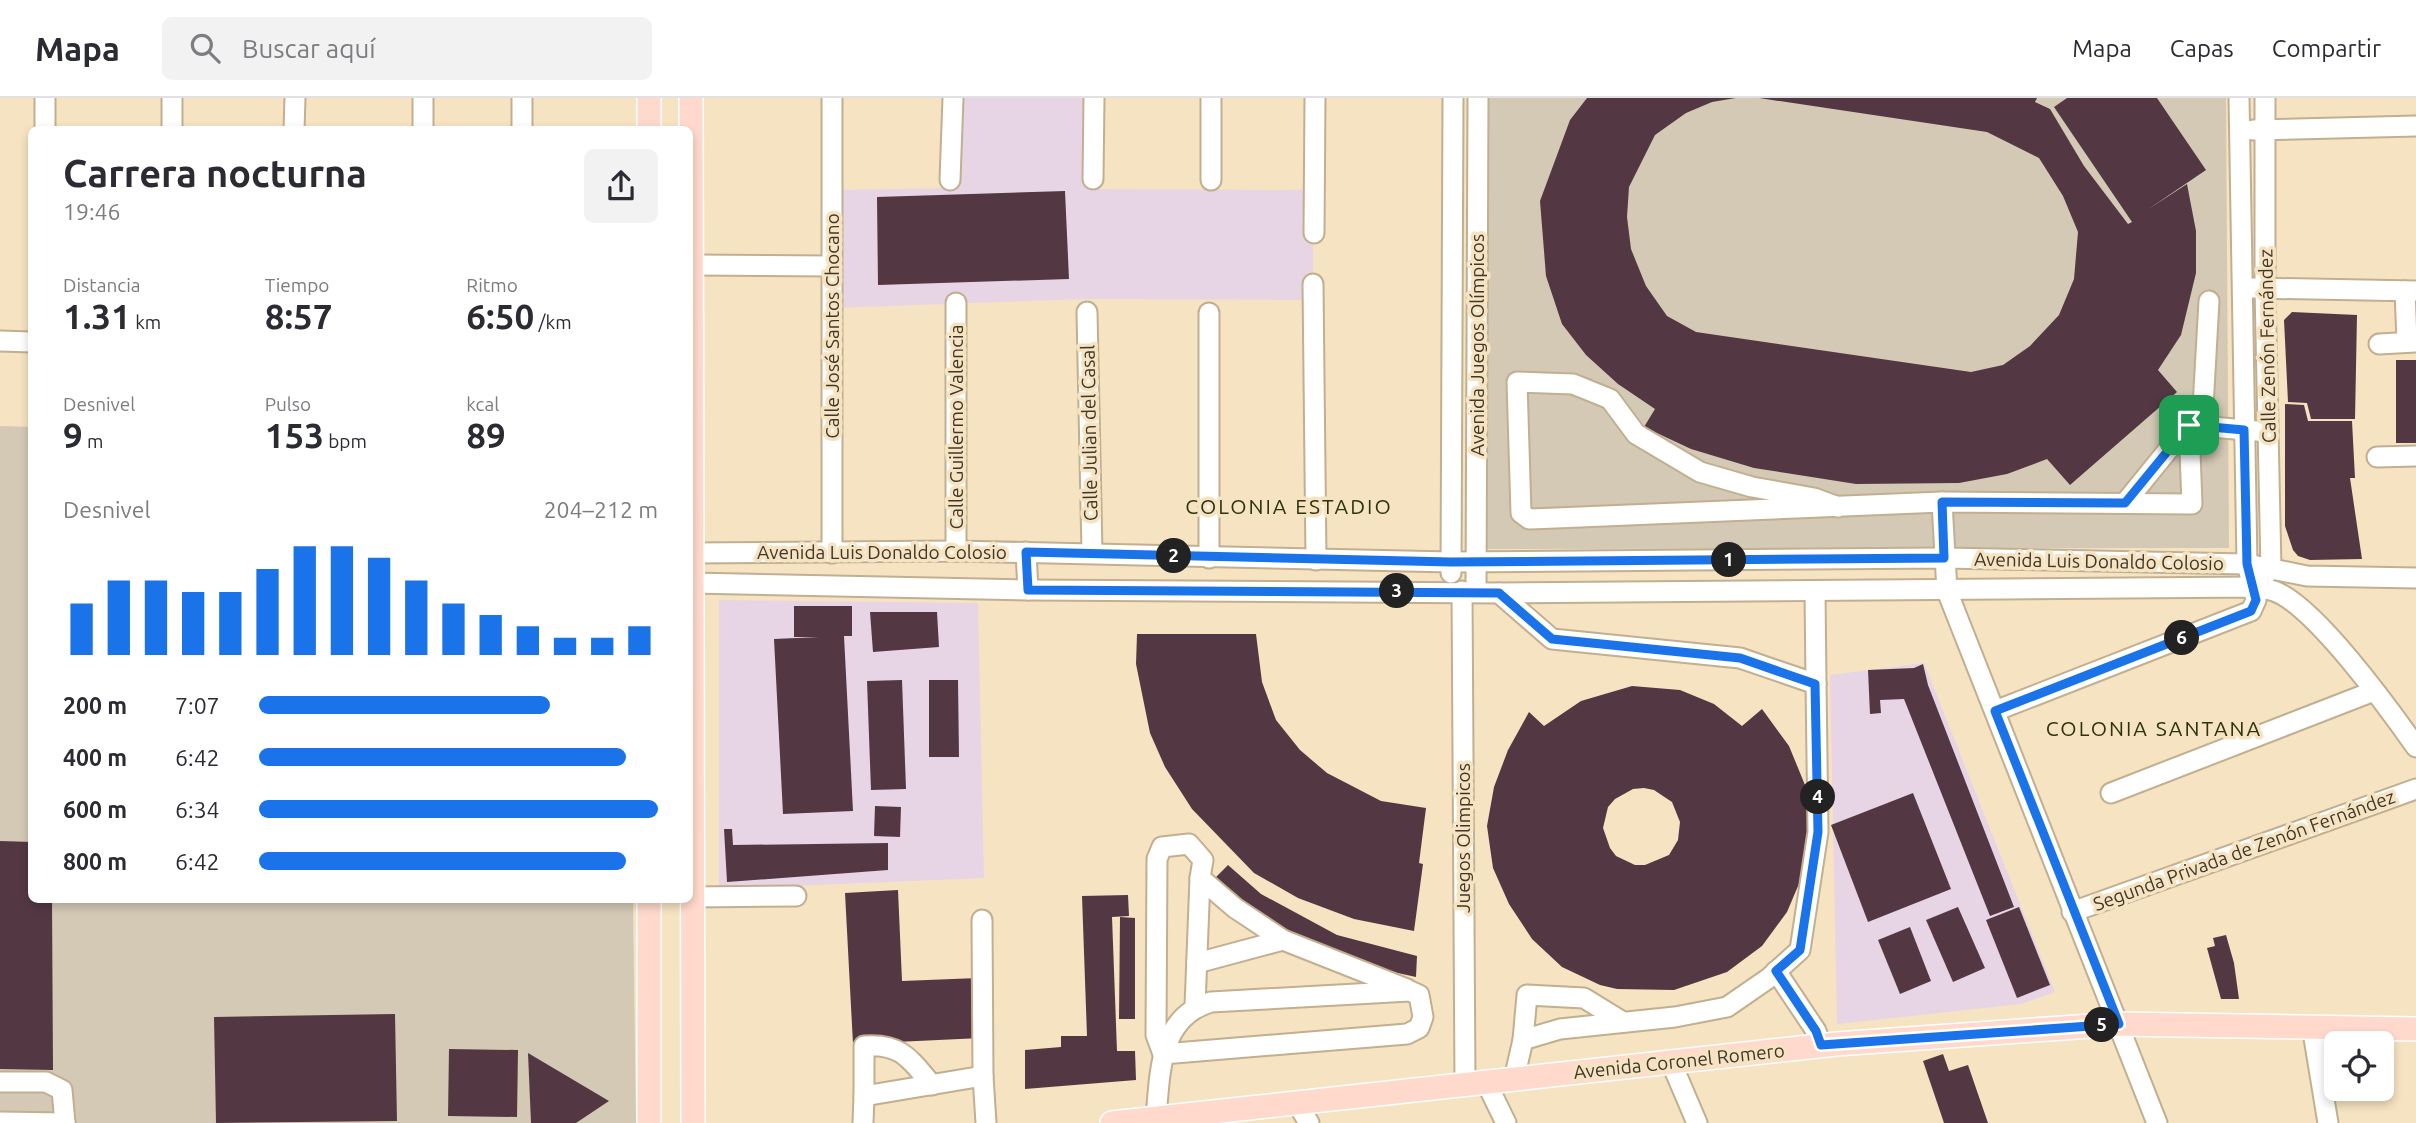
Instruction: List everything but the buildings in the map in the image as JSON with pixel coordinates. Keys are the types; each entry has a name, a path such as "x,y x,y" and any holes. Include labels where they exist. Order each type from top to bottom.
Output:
{"main road":[{"path":"649,98 649,126"},
{"path":"691,98 691,126"},
{"path":"649,1123 655,903"},
{"path":"691,903 693,1123"},
{"name":"Avenida Coronel Romero","path":"1112,1123 1821,1045 2119,1024 2416,1029"}],"street":[{"path":"45,98 45,126"},
{"path":"172,98 172,126"},
{"path":"295,98 295,126"},
{"path":"423,98 423,126"},
{"path":"522,98 522,126"},
{"name":"Calle José Santos Chocano","path":"832,98 832,553"},
{"path":"950,180 953,98"},
{"path":"1093,180 1094,98"},
{"path":"1211,98 1211,180"},
{"path":"1314,233 1315,98"},
{"name":"Avenida Juegos Olímpicos","path":"1453,98 1451,562 1463,591"},
{"name":"Avenida Juegos Olímpicos","path":"1463,591 1476,561 1478,98"},
{"name":"Calle Zenón Fernández","path":"2239,98 2247,564 2253,586"},
{"name":"Calle Zenón Fernández","path":"2265,98 2265,288 2271,569"},
{"path":"2239,131 2416,126"},
{"path":"693,265 831,273"},
{"path":"1313,284 1316,560"},
{"path":"2241,289 2411,291 2412,341 2379,344"},
{"path":"2125,503 2203,407 2208,301"},
{"name":"Calle Guillermo Valencia","path":"956,303 956,551"},
{"name":"Calle Julian del Casal","path":"1087,312 1092,553"},
{"path":"1209,313 1209,558"},
{"path":"0,341 28,342"},
{"path":"1839,507 1814,498 1752,487 1700,472 1636,434 1610,399 1573,384 1517,383 1521,513 1529,519 1839,507 1942,502 2192,505 2189,425"},
{"path":"2189,425 2268,432"},
{"path":"2377,457 2416,456"},
{"path":"1942,502 1947,591 2157,1123"},
{"name":"Avenida Luis Donaldo Colosio","path":"693,553 956,551 1451,562 1944,558 2247,564 2307,576 2416,578"},
{"path":"1026,552 1028,590"},
{"path":"1723,560 1723,592"},
{"path":"2253,586 2271,569"},
{"name":"Avenida Luis Donaldo Colosio","path":"693,584 1028,590 1499,593 1947,591 2253,586"},
{"path":"2253,586 2276,591 2315,620 2416,747"},
{"path":"1995,711 2251,611 2256,600 2253,586"},
{"name":"Juegos Olimpicos","path":"1463,591 1475,1083"},
{"path":"1523,1041 1560,1029 1727,1007 1800,950 1818,832 1815,592"},
{"path":"1499,593 1552,639 1740,658 1815,684"},
{"path":"2111,793 2374,691"},
{"name":"Segunda Privada de Zenón Fernández","path":"2072,912 2416,789"},
{"path":"1163,1054 1156,1035 1157,859 1162,847 1189,844 1203,860 1195,1006"},
{"path":"1163,1054 1408,1034 1419,1028 1423,1017 1419,995 1283,940 1235,908 1200,878"},
{"path":"693,897 796,896"},
{"path":"982,920 986,1123"},
{"path":"1197,963 1283,940"},
{"path":"1776,971 1816,1031 1821,1045"},
{"path":"1156,1118 1163,1054 1178,1022 1195,1006 1212,1002 1410,991"},
{"path":"1514,1079 1523,1041 1527,995 1584,999 1623,1022"},
{"path":"2312,1026 2328,1123"},
{"path":"863,1123 864,1046 881,1044 905,1053 932,1085"},
{"path":"1671,1062 1697,1123"},
{"path":"864,1096 984,1076"},
{"path":"0,1082 47,1082 62,1090 65,1123 0,1122"},
{"path":"1475,1083 1506,1123"},
{"path":"1297,1102 1308,1123"}],"shaded area":[{"path":"959,98 1087,98 1089,189 1313,190 1313,300 1086,299 831,308 832,190 957,188"},
{"path":"1486,98 2226,98 2229,548 1480,549"},
{"path":"0,426 28,427 28,903 633,903 636,1123 0,1123"},
{"path":"719,600 978,603 984,878 719,889"},
{"path":"1924,663 2055,992 2021,1004 1837,1024 1830,675"}],"district":[{"name":"COLONIA ESTADIO","path":"1289,506"},
{"name":"COLONIA SANTANA","path":"2154,728"}],"route":[{"path":"2189,425 2244,430 2247,564 2256,600 2251,611 1995,711 2072,912 2119,1024 1821,1045 1808,1017 1776,971 1800,950 1818,832 1815,684 1740,658 1552,639 1499,593 1028,590 1026,552 1451,562 1944,558 1942,502 2125,503 2189,425"}]}
